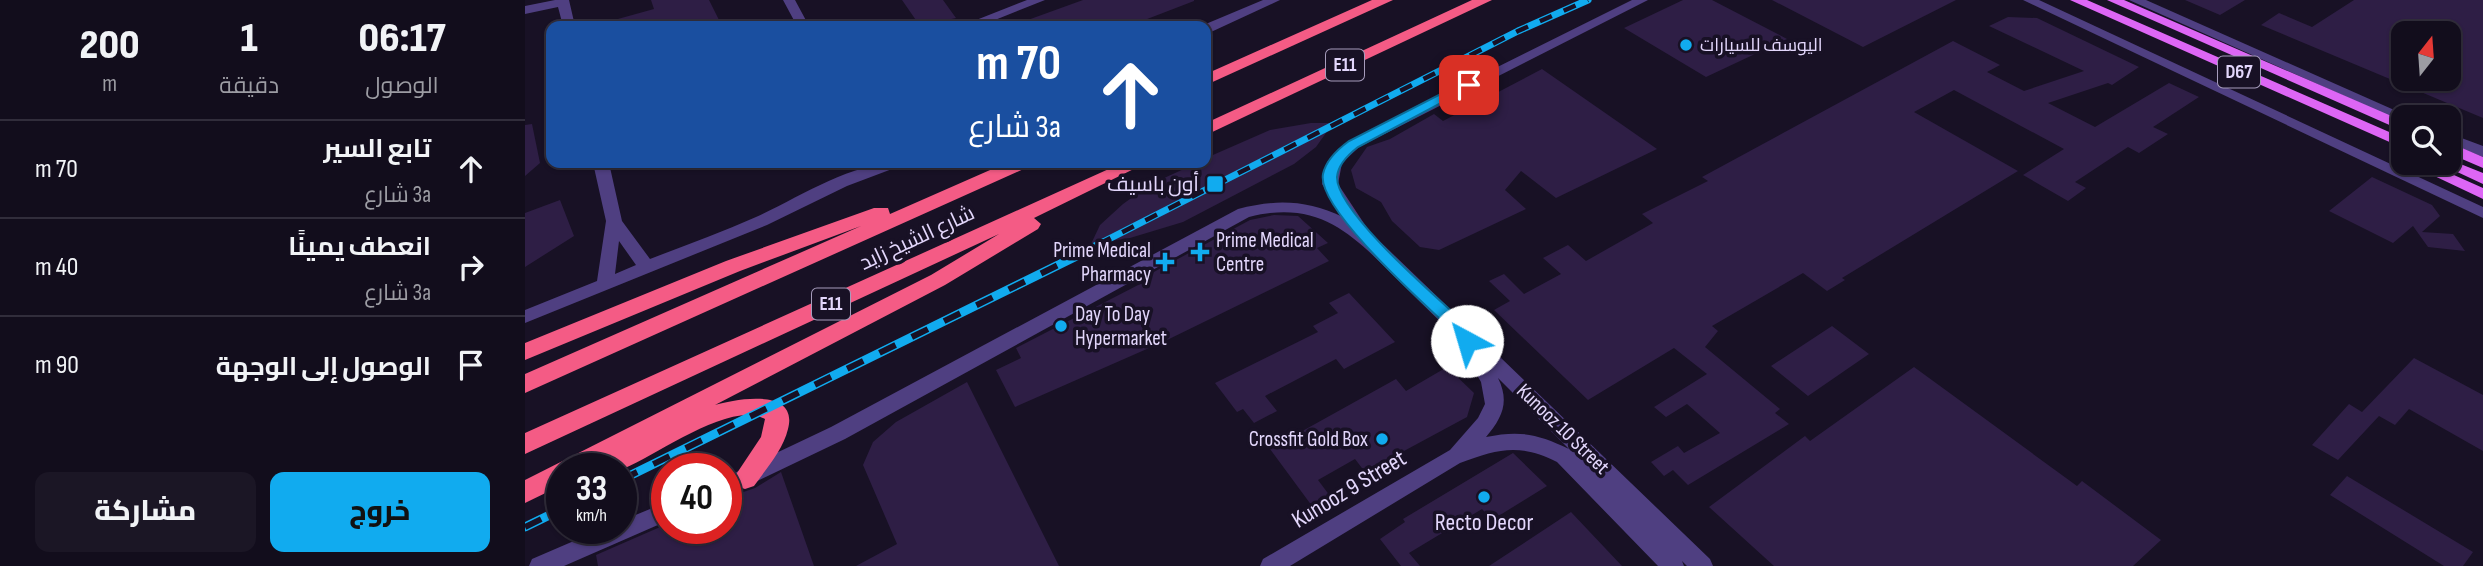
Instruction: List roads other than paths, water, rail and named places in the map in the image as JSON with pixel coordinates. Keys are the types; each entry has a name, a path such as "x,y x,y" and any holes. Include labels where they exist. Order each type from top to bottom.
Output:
{"highway":[{"name":"E11","path":"1211,78 1385,0"},
{"name":"E11","path":"1211,128 1484,0"},
{"name":"شارع الشيخ زايد","path":"525,384 1010,168"},
{"name":"شارع الشيخ زايد","path":"525,444 1126,168"},
{"path":"525,352 793,243 970,186"},
{"path":"600,453 949,274 1009,239 1077,191"},
{"path":"634,453 729,408 762,405 773,411 778,421 775,433 742,475"},
{"path":"525,492 546,481"},
{"path":"525,505 546,495"}],"main road":[{"name":"D67","path":"2076,0 2391,139"},
{"name":"D67","path":"2113,0 2391,122"},
{"path":"2223,65 2260,89 2391,151"},
{"path":"2461,157 2482,173"},
{"path":"2461,167 2482,173"},
{"path":"2441,175 2483,194"}],"street":[{"path":"525,8 544,0"},
{"path":"789,0 800,21"},
{"path":"982,21 1039,0"},
{"path":"1211,27 1274,0"},
{"path":"1363,235 1330,184 1331,169 1346,149 1434,101 1642,0"},
{"name":"D67","path":"2029,0 2483,213"},
{"name":"D67","path":"2135,0 2391,112"},
{"path":"525,8 563,1 568,21"},
{"path":"990,2 1008,11"},
{"path":"990,2 993,17"},
{"path":"2461,143 2483,152"},
{"path":"602,168 614,222 605,284"},
{"path":"525,317 778,214 841,182 881,168"},
{"path":"742,480 838,433 1244,213 1282,206 1308,208 1330,215 1363,235"},
{"path":"614,222 647,267"},
{"name":"Kunooz 10 Street","path":"1363,235 1702,566"},
{"name":"Kunooz 9 Street","path":"1453,457 1488,423 1496,403 1493,383 1462,330"},
{"name":"Kunooz 9 Street","path":"1271,566 1453,457 1486,445 1513,440 1540,444 1564,456"},
{"name":"Kunooz 10 Street","path":"1564,456 1673,566"},
{"path":"540,566 651,518"}],"railway":[{"path":"1099,244 1518,31 1588,0"},
{"path":"637,472 1103,243"},
{"path":"525,527 546,517"}],"place":[{"name":"اليوسف للسيارات","path":"1686,45"},
{"name":"أون باسيف","path":"1215,184"},
{"name":"Prime Medical Centre","path":"1200,252"},
{"name":"Prime Medical Pharmacy","path":"1165,262"},
{"name":"Day To Day Hypermarket","path":"1061,326"},
{"name":"Crossfit Gold Box","path":"1382,439"},
{"name":"Recto Decor","path":"1484,497"}]}
